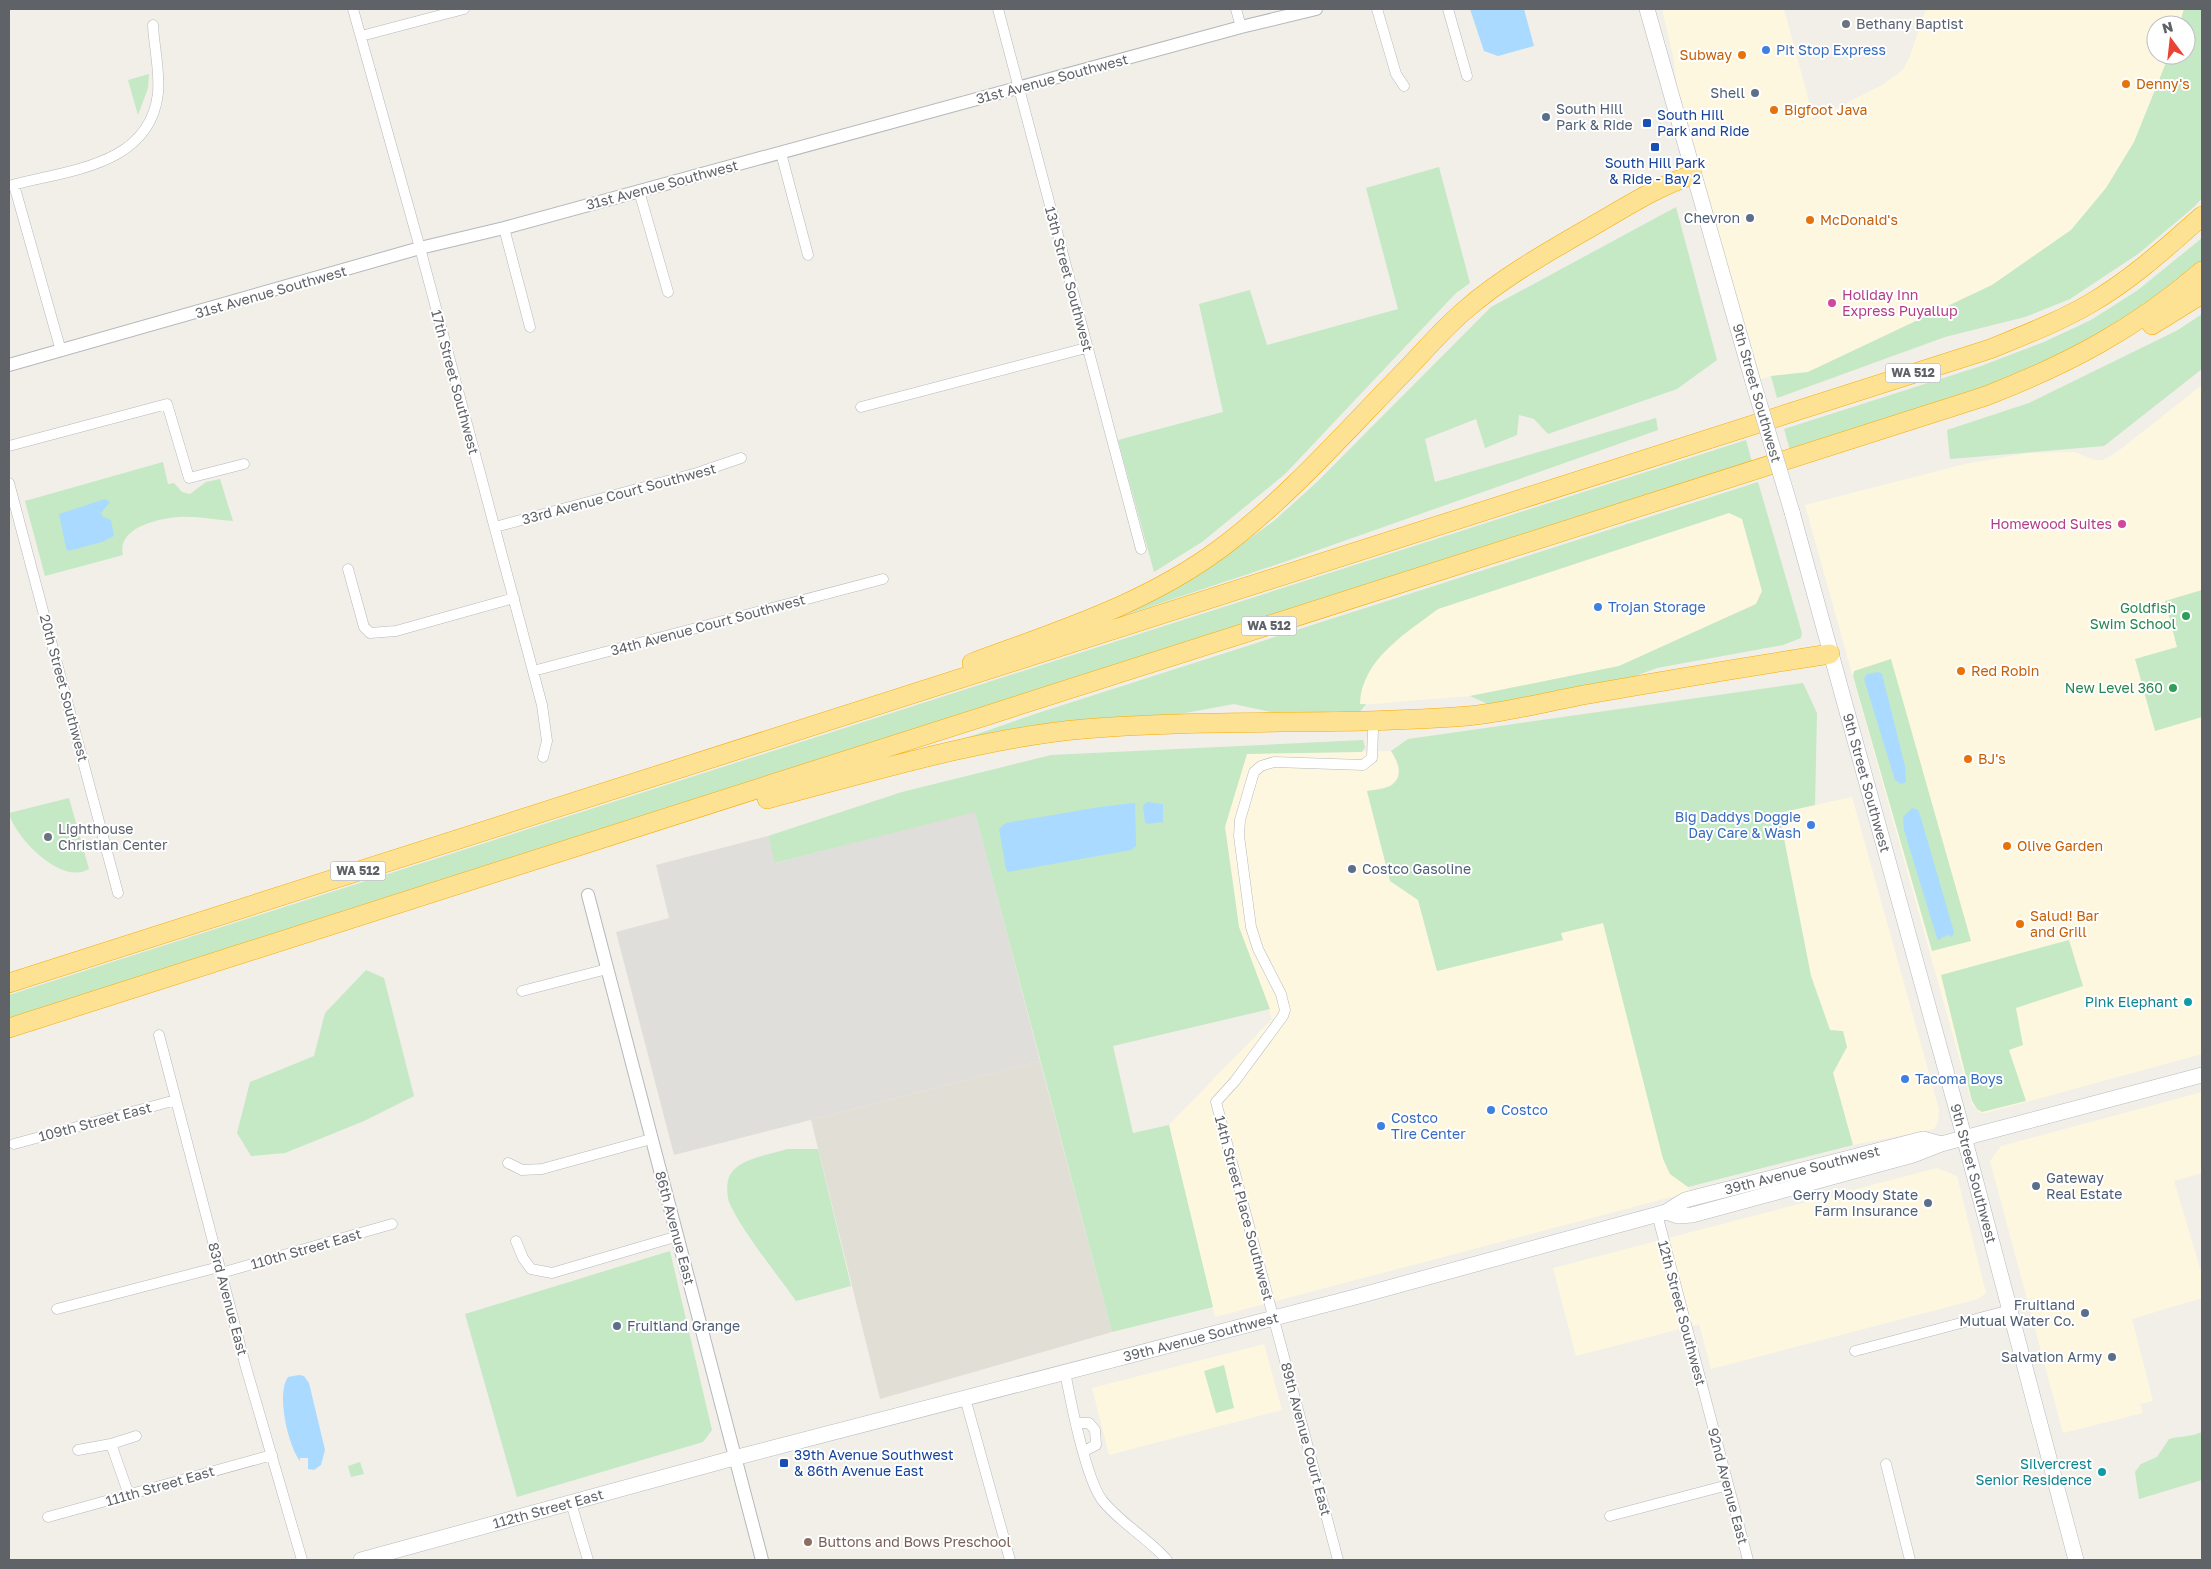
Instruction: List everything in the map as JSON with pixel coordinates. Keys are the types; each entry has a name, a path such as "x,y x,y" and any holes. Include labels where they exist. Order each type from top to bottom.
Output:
{"highway":[{"path":"708,759 1114,610 1164,586 1221,548 1283,495 1327,453 1457,318 1484,294 1609,216 1675,181 1692,175"},
{"name":"WA 512","path":"9,983 1990,349 2039,329 2092,303 2150,261 2202,216"},
{"name":"WA 512","path":"9,1028 1986,396 2038,376 2084,354 2173,296 2202,271"},
{"path":"1986,396 2006,393 2068,369 2138,334 2202,294"},
{"path":"553,855 892,766 1040,735 1084,729 1254,722 1372,724 1471,716 1659,681 1830,654"}],"main road":[{"name":"9th Street Southwest","path":"1647,9 1692,175 1792,512 1964,1138 2076,1560"},
{"name":"39th Avenue Southwest","path":"734,1458 1273,1318 1661,1213 1678,1216 1692,1215 1921,1153 1941,1144 2202,1075"},
{"name":"112th Street East","path":"361,1560 734,1458"}],"street":[{"name":"17th Street Southwest","path":"353,9 420,248 533,671 546,731 543,756"},
{"path":"361,36 464,9"},
{"name":"13th Street Southwest","path":"998,9 1086,348 1141,549"},
{"path":"1236,9 1242,26"},
{"name":"31st Avenue Southwest","path":"9,365 420,248 504,228 1242,26 1316,9"},
{"path":"1377,9 1396,74 1404,86"},
{"path":"1448,9 1467,76"},
{"path":"1454,9 1455,31"},
{"path":"60,351 11,186 111,159 128,148 142,132 154,112 158,91 153,24"},
{"path":"781,153 808,256"},
{"path":"640,190 668,292"},
{"path":"504,228 530,328"},
{"path":"861,407 1086,348"},
{"path":"9,446 167,404 189,478 244,464"},
{"name":"33rd Avenue Court Southwest","path":"495,527 697,473 741,458"},
{"name":"20th Street Southwest","path":"9,483 118,893"},
{"path":"348,569 364,627 370,633 396,631 514,598"},
{"name":"34th Avenue Court Southwest","path":"533,671 883,580"},
{"name":"14th Street Place Southwest","path":"1273,1318 1216,1102 1235,1081 1285,1010 1281,994 1258,949 1251,927 1239,843 1240,820 1252,776 1261,766 1280,762 1363,764 1372,758 1372,724"},
{"name":"86th Avenue East","path":"588,895 762,1560"},
{"path":"522,991 607,969"},
{"name":"83rd Avenue East","path":"159,1035 220,1270 302,1560"},
{"name":"109th Street East","path":"14,1144 176,1100"},
{"path":"508,1163 522,1170 542,1168 651,1139"},
{"name":"12th Street Southwest","path":"1661,1213 1708,1411"},
{"name":"110th Street East","path":"57,1309 220,1270 392,1224"},
{"path":"516,1241 523,1258 531,1269 552,1273 678,1236"},
{"path":"1855,1351 2010,1310"},
{"name":"89th Avenue Court East","path":"1273,1318 1338,1560"},
{"path":"1066,1372 1076,1423 1091,1474 1102,1500 1166,1560"},
{"path":"965,1398 1010,1560"},
{"name":"92nd Avenue East","path":"1708,1411 1748,1560"},
{"path":"1076,1423 1089,1422 1095,1430 1096,1445 1084,1451"},
{"path":"78,1450 111,1444 136,1436"},
{"path":"111,1444 129,1495"},
{"name":"111th Street East","path":"48,1517 272,1455"},
{"path":"1886,1464 1910,1560"},
{"path":"1610,1516 1728,1485"},
{"path":"571,1503 588,1560"}],"shaded area":[{"path":"1662,9 1784,9 1814,120 1882,85 1903,70 1910,56 1926,9 2184,9 2182,15 2146,15 2146,65 2166,65 2165,69 2134,142 2106,188 2071,230 1992,285 1808,372 1771,376 1753,382 1685,149 1673,56"},
{"path":"2202,385 2202,1054 1986,1113 1980,1113 1972,1104 1805,505 1965,464 2028,453 2075,452 2094,460 2103,460 2117,452"},
{"name":"Trojan Storage","path":"1729,513 1742,519 1762,591 1756,604 1619,666 1470,696 1360,705 1360,692 1374,662 1402,636 1438,609"},
{"path":"1391,751 1399,767 1398,777 1391,785 1367,792 1390,881 1418,900 1437,971 1563,940 1561,933 1603,922 1670,1174 1688,1187 1690,1192 1215,1317 1169,1125 1272,1019 1239,927 1225,826 1247,753"},
{"path":"1852,797 1939,1109 1938,1122 1934,1129 1853,1145 1833,1073 1830,1030 1811,976 1779,813"},
{"path":"975,811 1040,1061 674,1155 616,932 669,918 656,865 768,836 776,863"},
{"path":"1040,1061 1112,1332 880,1399 811,1120"},
{"path":"2202,1092 2202,1173 2174,1181 2202,1275 2202,1298 2132,1319 2153,1401 2140,1404 2143,1413 2063,1433 1990,1161 2001,1146"},
{"path":"1937,1168 1957,1176 1986,1293 1978,1299 1711,1369 1699,1324 1576,1356 1553,1268"},
{"path":"1264,1344 1282,1410 1109,1455 1092,1388"}],"green space":[{"path":"2184,9 2202,9 2202,198 2194,207 2138,254 2070,299 2025,317 1945,337 1777,398 1771,376 1808,372 1992,285 2071,230 2106,188 2134,142 2165,65 2196,65 2196,15 2182,15"},
{"path":"149,74 148,88 138,115 128,80"},
{"path":"1439,167 1470,283 1456,293 1285,474 1202,542 1154,572 1118,440 1223,412 1199,304 1250,290 1267,345 1398,309 1366,188"},
{"path":"1676,207 1717,360 1677,389 1548,434 1534,419 1519,415 1517,435 1485,448 1476,419 1425,439 1435,482 1656,418 1658,430 1290,560 1107,621 1227,555 1275,520 1317,482 1491,307"},
{"path":"2202,238 2202,260 2135,312 2111,328 2074,348 2036,366 1954,397 1790,450 1784,429 1981,366 2044,342 2091,320 2138,290"},
{"path":"2202,314 2202,369 2104,446 1950,459 1947,430 2029,403 2178,330"},
{"path":"1746,440 1752,462 9,1019 9,995"},
{"path":"163,462 168,484 174,483 182,492 190,494 206,482 220,479 233,521 186,517 151,522 132,531 126,538 123,546 123,555 45,576 25,501"},
{"path":"1758,482 1802,633 1801,638 1783,645 1657,668 1627,679 1490,705 1470,696 1619,666 1756,604 1762,591 1742,519 1729,513 1438,609 1387,649 1377,661 1368,674 1362,688 1360,704 1366,704 1359,713 1336,711 1285,715 1234,704 1169,716 951,743 1038,713"},
{"name":"New Level 360","path":"2202,590 2202,717 2155,731 2135,659 2177,647 2165,601"},
{"path":"1891,659 1971,941 1932,951 1853,676 1854,671"},
{"path":"1803,683 1817,713 1815,805 1779,813 1811,976 1830,1030 1843,1031 1847,1047 1833,1073 1853,1145 1688,1187 1670,1174 1663,1159 1603,923 1561,933 1563,940 1437,971 1418,900 1390,881 1367,791 1387,787 1396,781 1399,768 1391,751 1408,739"},
{"path":"1363,740 1365,747 1362,752 1247,754 1225,827 1239,927 1270,1009 1113,1046 1133,1133 1169,1125 1213,1307 1112,1332 975,812 775,863 768,836 902,792 1051,755"},
{"path":"69,798 89,869 78,873 66,871 41,857 20,835 9,813"},
{"path":"2069,940 2083,986 2016,1008 2023,1045 2009,1050 2026,1101 1982,1112 1977,1109 1972,1101 1941,975"},
{"path":"366,970 384,978 414,1096 364,1121 285,1153 251,1156 237,1133 250,1082 314,1056 325,1013"},
{"path":"788,1149 818,1149 851,1286 796,1301 758,1250 739,1220 732,1208 727,1192 729,1178 737,1167 758,1157"},
{"path":"670,1251 712,1430 703,1442 517,1497 465,1314"},
{"path":"1224,1365 1234,1408 1216,1413 1204,1371"},
{"path":"2202,1432 2202,1480 2139,1499 2135,1472 2141,1464 2157,1457 2169,1439"},
{"path":"360,1462 364,1474 351,1477 348,1466"}],"water":[{"path":"1470,9 1524,9 1534,46 1498,56 1484,51"},
{"path":"105,499 110,502 101,513 103,517 111,520 114,536 102,542 68,551 59,514"},
{"path":"1878,672 1882,674 1905,766 1906,782 1901,784 1895,780 1864,679 1867,674"},
{"path":"1147,802 1163,804 1163,822 1147,824 1145,822 1143,806"},
{"path":"1135,803 1136,846 1131,850 1008,872 1006,869 999,829 1006,823"},
{"path":"1912,808 1918,810 1920,815 1954,932 1952,937 1947,935 1938,940 1937,938 1904,830 1903,817"},
{"path":"304,1376 309,1383 325,1450 321,1465 314,1470 308,1469 308,1458 300,1458 300,1461 291,1444 283,1407 283,1395 288,1377"}],"place":[{"name":"Bethany Baptist","path":"1846,24"},
{"name":"Pit Stop Express","path":"1766,50"},
{"name":"Subway","path":"1742,55"},
{"name":"Denny's","path":"2126,84"},
{"name":"Shell","path":"1755,93"},
{"name":"Bigfoot Java","path":"1774,110"},
{"name":"South Hill Park & Ride","path":"1546,117"},
{"name":"South Hill Park and Ride","path":"1647,123"},
{"name":"South Hill Park & Ride - Bay 2","path":"1655,147"},
{"name":"Chevron","path":"1750,218"},
{"name":"McDonald's","path":"1810,220"},
{"name":"Holiday Inn Express Puyallup","path":"1832,303"},
{"name":"Homewood Suites","path":"2122,524"},
{"name":"Trojan Storage","path":"1598,607"},
{"name":"Goldfish Swim School","path":"2186,616"},
{"name":"Red Robin","path":"1961,671"},
{"name":"New Level 360","path":"2173,688"},
{"name":"BJ's","path":"1968,759"},
{"name":"Big Daddys Doggie Day Care & Wash","path":"1811,825"},
{"name":"Lighthouse Christian Center","path":"48,837"},
{"name":"Olive Garden","path":"2007,846"},
{"name":"Costco Gasoline","path":"1352,869"},
{"name":"Salud! Bar and Grill","path":"2020,924"},
{"name":"Pink Elephant","path":"2188,1002"},
{"name":"Tacoma Boys","path":"1905,1079"},
{"name":"Costco","path":"1491,1110"},
{"name":"Costco Tire Center","path":"1381,1126"},
{"name":"Gateway Real Estate","path":"2036,1186"},
{"name":"Gerry Moody State Farm Insurance","path":"1928,1203"},
{"name":"Fruitland Mutual Water Co.","path":"2085,1313"},
{"name":"Fruitland Grange","path":"617,1326"},
{"name":"Salvation Army","path":"2112,1357"},
{"name":"39th Avenue Southwest & 86th Avenue East","path":"784,1463"},
{"name":"Silvercrest Senior Residence","path":"2102,1472"},
{"name":"Buttons and Bows Preschool","path":"808,1542"}]}
